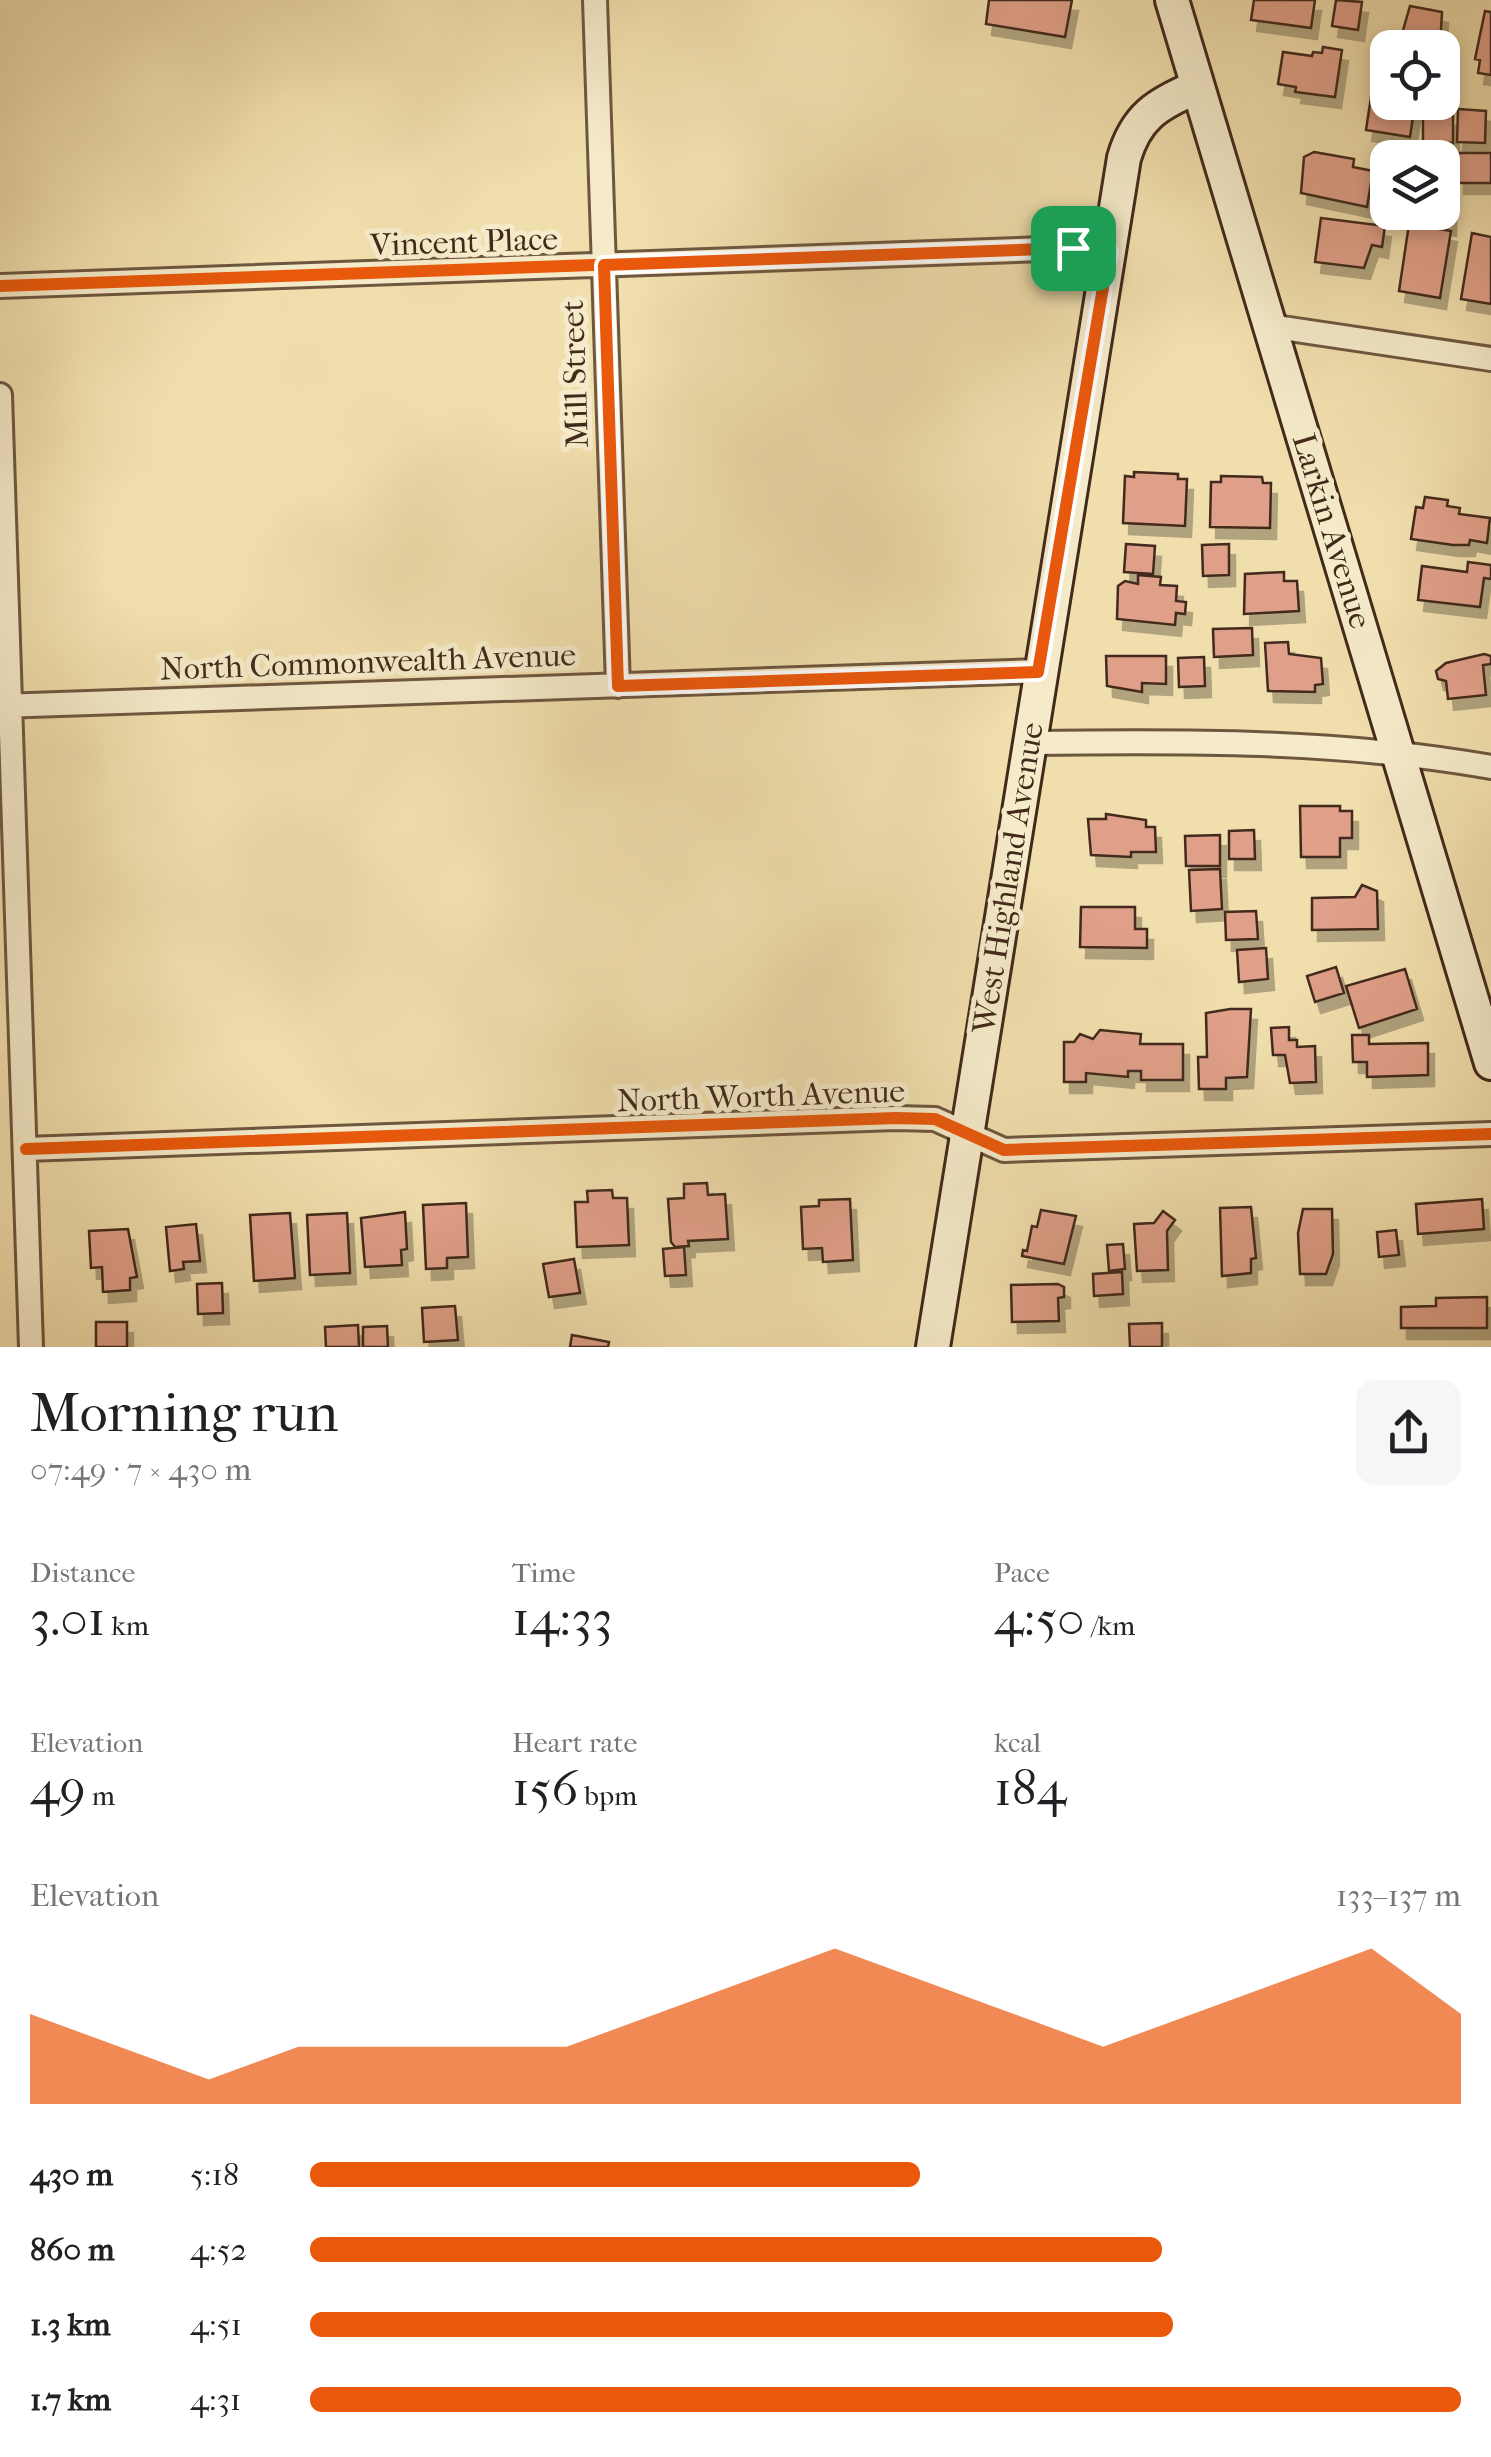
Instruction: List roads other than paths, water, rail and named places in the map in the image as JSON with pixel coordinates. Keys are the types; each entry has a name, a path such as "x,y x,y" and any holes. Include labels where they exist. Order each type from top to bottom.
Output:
{"main road":[{"name":"Larkin Avenue","path":"1172,0 1195,88 1400,751 1491,1063"},
{"name":"West Highland Avenue","path":"933,1347 1030,743 1038,672 1131,134 1162,102 1195,88"}],"street":[{"name":"Mill Street","path":"596,0 618,686"},
{"name":"Vincent Place","path":"0,286 1073,248 1109,252"},
{"path":"1269,326 1491,359"},
{"path":"0,395 5,706 26,1149 30,1347"},
{"name":"North Commonwealth Avenue","path":"5,706 1038,672"},
{"path":"1030,743 1197,743 1400,751 1491,767"},
{"name":"North Worth Avenue","path":"26,1149 896,1118 935,1120 1004,1150 1491,1134"},
{"path":"0,1122 24,1122"}]}
